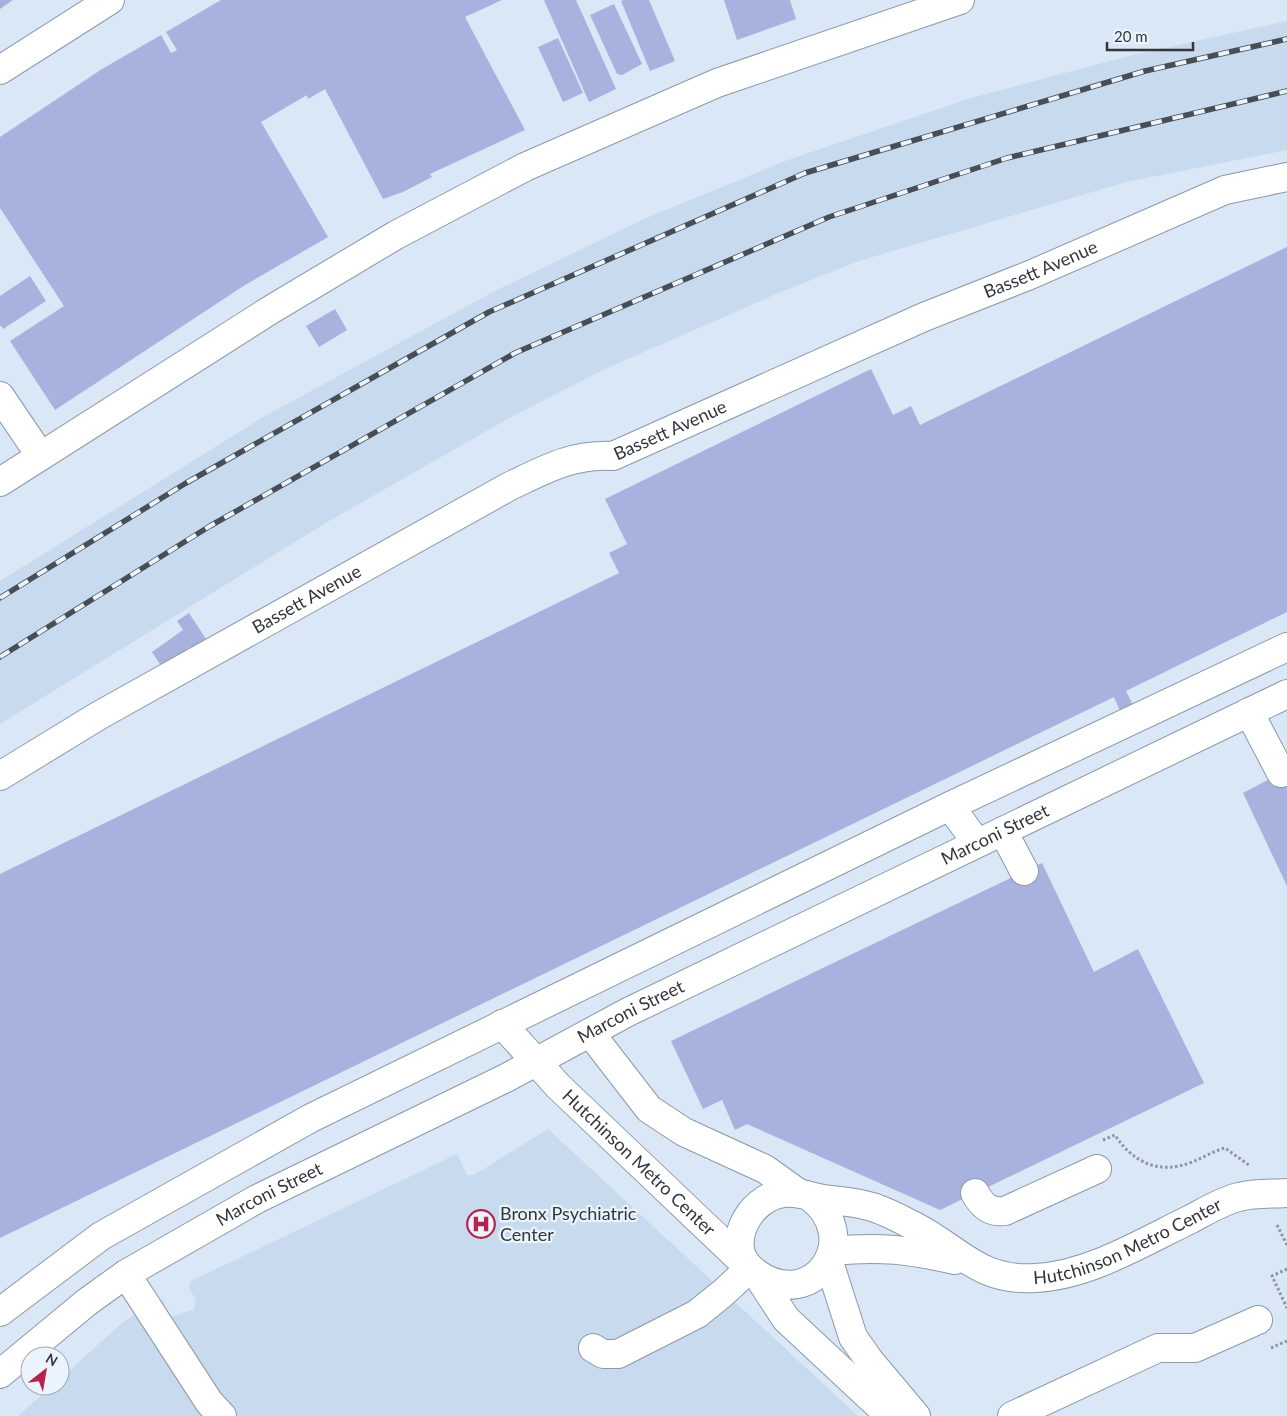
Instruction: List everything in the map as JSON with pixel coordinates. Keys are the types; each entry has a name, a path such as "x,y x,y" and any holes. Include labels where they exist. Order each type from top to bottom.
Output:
{"street":[{"path":"0,70 110,0"},
{"path":"0,482 272,309 396,235 525,167 717,83 960,0"},
{"name":"Bassett Avenue","path":"0,776 98,716 510,486 561,462 590,455 613,456 924,317 1030,275 1225,190 1287,177"},
{"path":"0,396 40,455"},
{"path":"0,1312 101,1236 311,1118 950,806 1287,647"},
{"name":"Marconi Street","path":"0,1374 87,1302 126,1274 257,1199 536,1063 628,1012 1287,694"},
{"path":"1249,712 1281,773"},
{"path":"950,806 977,843"},
{"path":"1002,831 1024,871"},
{"name":"Hutchinson Metro Center","path":"502,1024 536,1063 750,1268 786,1319 890,1416"},
{"name":"Hutchinson Metro Center","path":"591,1034 649,1109 684,1132 765,1169 804,1194 821,1205 827,1214 834,1238 831,1256 822,1272 802,1283 780,1283 750,1268 740,1238 742,1227 755,1206 773,1194 804,1194 872,1207 918,1229 969,1263 986,1271 1015,1278 1048,1278 1077,1270 1128,1250 1231,1199 1250,1194 1287,1194"},
{"path":"975,1193 984,1206 990,1210 996,1212 1005,1211 1096,1169"},
{"name":"Hutchinson Metro Center","path":"831,1256 885,1248 912,1250 969,1263"},
{"name":"Hutchinson Metro Center","path":"831,1256 853,1337 868,1360 916,1416"},
{"path":"593,1348 604,1354 618,1354 689,1318 712,1303 750,1268"},
{"path":"126,1274 209,1402 222,1416"},
{"path":"1012,1416 1158,1348 1195,1348 1258,1320"}],"path":[{"path":"1219,1150 1228,1150 1249,1165"},
{"path":"1277,1225 1287,1245"},
{"path":"1287,1269 1272,1276 1287,1308"},
{"path":"1271,1348 1287,1341"}],"shaded area":[{"path":"1287,21 1287,150 1126,182 859,261 781,292 605,369 511,417 329,521 0,724 0,581 265,416 495,291 644,219 785,161 971,98 1129,56"},
{"name":"Bronx Psychiatric Center","path":"548,1129 858,1416 18,1416 41,1396 70,1396 70,1370 122,1323 142,1309 164,1300 165,1311 172,1317 194,1309 196,1300 189,1288 191,1281 457,1154 467,1175 474,1175"}],"building":[{"path":"0,0 13,0 0,9"},
{"path":"221,0 502,0 465,17 525,130 430,174 432,177 403,192 383,199 325,89 308,99 307,95 261,122 328,237 245,285 55,410 10,341 64,306 0,208 0,137 102,69 161,35 171,53 177,50 166,32"},
{"path":"544,0 576,0 616,89 589,102"},
{"path":"649,0 675,61 650,71 621,1"},
{"path":"724,0 790,0 796,19 737,40"},
{"path":"614,4 642,64 622,75 617,74 590,15"},
{"path":"558,38 583,93 563,102 538,47"},
{"path":"1287,247 1287,612 1126,691 1133,705 1120,711 1114,697 0,1238 0,874 619,573 609,553 627,544 605,499 871,369 893,415 911,406 920,425"},
{"path":"30,276 46,301 3,329 0,325 0,296"},
{"path":"335,309 347,330 319,347 306,326"},
{"path":"189,613 208,642 193,652 190,647 162,667 152,652 183,630 177,621"},
{"path":"1287,770 1287,886 1243,793"},
{"path":"1042,863 1094,972 1138,949 1204,1083 940,1210 747,1124 735,1130 722,1100 703,1109 671,1041"}],"railway":[{"path":"0,598 186,483 489,312 805,173 1145,71 1287,39"},
{"path":"0,657 210,526 515,353 829,217 1007,158 1287,91"}],"place":[{"name":"Bronx Psychiatric Center","path":"481,1224"}]}
